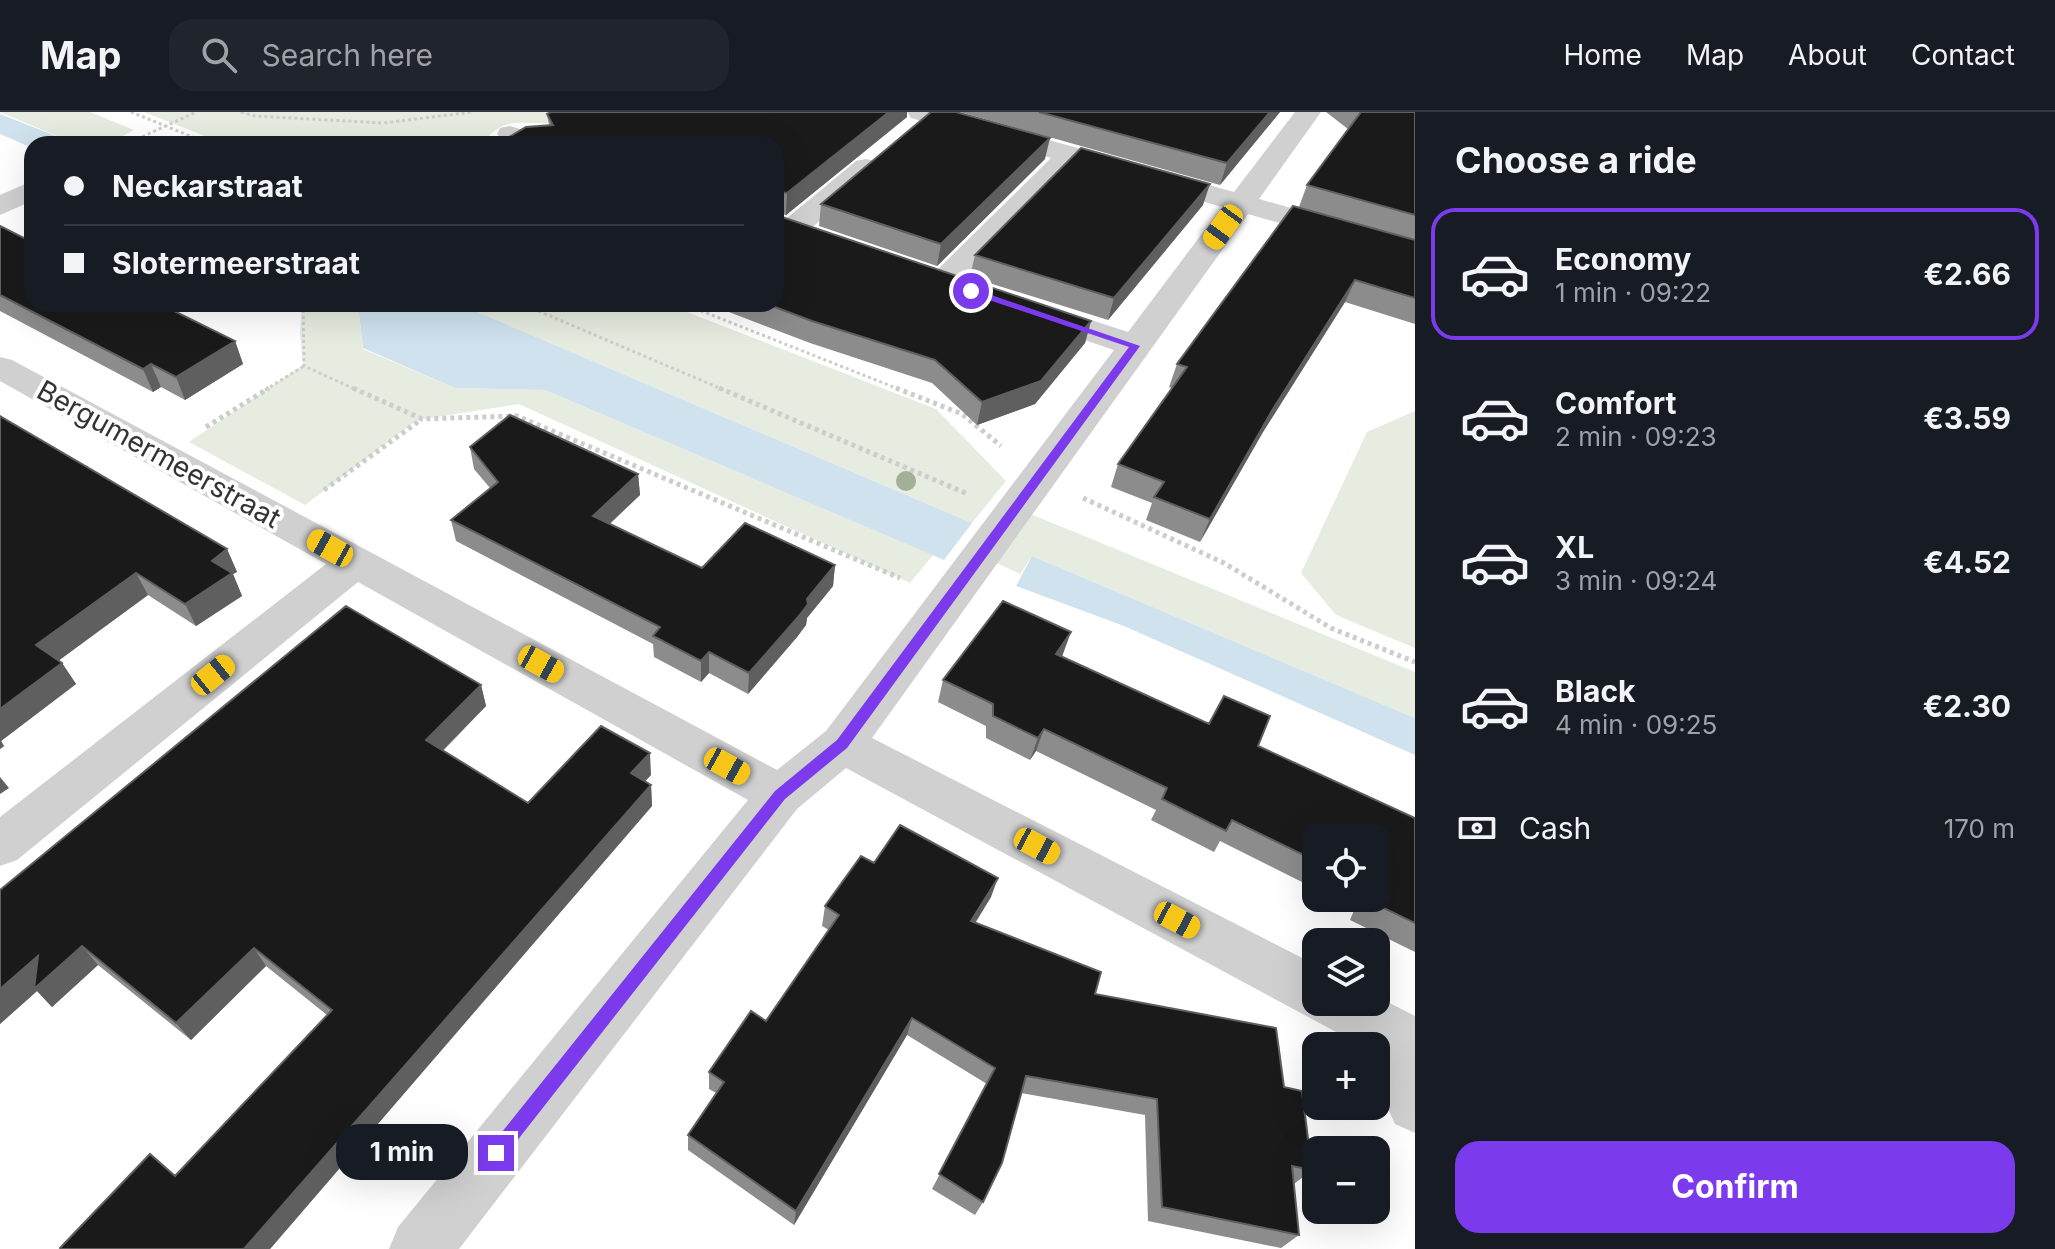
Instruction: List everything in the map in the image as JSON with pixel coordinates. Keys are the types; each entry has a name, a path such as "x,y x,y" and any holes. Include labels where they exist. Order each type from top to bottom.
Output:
{"street":[{"path":"420,1249 780,795 842,744 1308,112"},
{"path":"923,118 1070,154 1415,253"},
{"path":"510,134 516,136"},
{"path":"795,231 884,153"},
{"path":"1070,154 959,287 1135,346"},
{"path":"0,206 24,194"},
{"name":"Bergumermeerstraat","path":"0,367 780,795"},
{"path":"0,845 355,562"},
{"path":"842,744 1302,986"},
{"path":"1360,1016 1409,1042 1415,1104"}],"path":[{"path":"131,112 191,136"},
{"path":"142,136 196,112"},
{"path":"241,112 255,116 383,123 474,112"},
{"path":"303,312 304,366"},
{"path":"541,312 1013,513"},
{"path":"304,366 422,419 517,416 950,599"},
{"path":"160,455 304,366"},
{"path":"281,521 422,419"}],"shaded area":[{"path":"0,112 90,112 134,130 122,136 57,136"},
{"path":"144,112 581,112 554,122 509,124 489,136 205,136"},
{"path":"301,312 359,312 363,349 455,388 545,390 933,555 910,583 519,404 417,420 305,505 189,442 303,365"},
{"path":"478,312 687,312 936,409 1006,481 972,523"},
{"path":"1415,411 1415,648 1336,615 1301,573 1367,432"},
{"path":"1028,513 1415,672 1415,718 1032,556 1020,574 997,563"}],"water":[{"path":"0,114 56,136 24,136 24,144 0,134"},
{"path":"359,312 478,312 972,523 944,560 545,390 455,388 363,348"},
{"path":"1032,556 1415,718 1415,755 1124,626 1016,586"}],"building":[{"path":"889,112 787,193 784,192 784,136 511,136 526,127 553,125 547,114"},
{"path":"931,112 956,112 1050,138 941,244 821,204"},
{"path":"1039,112 1270,112 1227,163"},
{"path":"1361,112 1415,112 1415,215 1307,185"},
{"path":"1081,148 1210,184 1114,298 975,255"},
{"path":"1293,206 1415,240 1415,298 1355,280 1273,409 1210,519 1154,497 1164,482 1118,464 1187,367 1177,364"},
{"path":"784,218 1091,321 1041,381 982,402 935,360 784,310"},
{"path":"0,226 24,238 24,307 0,295"},
{"path":"33,312 176,312 235,341 176,377 151,364 143,369"},
{"path":"510,415 638,474 593,516 702,568 745,523 835,565 807,599 808,604 799,616 749,673 709,652 701,661 653,636 660,627 451,520 498,482 470,447"},
{"path":"0,416 227,549 212,561 232,573 185,604 136,573 36,645 62,663 0,709"},
{"path":"1003,601 1071,632 1056,654 1209,724 1224,696 1270,716 1258,746 1415,818 1415,923 1390,911 1390,824 1302,824 1302,854 1232,820 1226,831 1162,799 1167,788 1044,729 1038,738 993,716 993,704 943,680"},
{"path":"346,606 481,685 426,740 528,803 601,726 650,753 631,773 651,785 244,1249 61,1249 150,1154 175,1176 332,1010 254,948 176,1023 82,946 34,989 38,956 0,989 0,890"},
{"path":"900,825 998,878 971,921 1101,972 1095,994 1276,1028 1284,1087 1302,1091 1302,1120 1306,1120 1308,1136 1302,1136 1302,1168 1292,1166 1299,1235 1162,1207 1157,1099 1026,1076 1002,1163 983,1202 939,1174 995,1068 912,1018 796,1211 688,1135 724,1082 709,1072 751,1011 766,1021 839,915 825,906 861,856 874,863"}],"route":[{"path":"496,1153 780,795 842,744 1135,346 971,291"}]}
